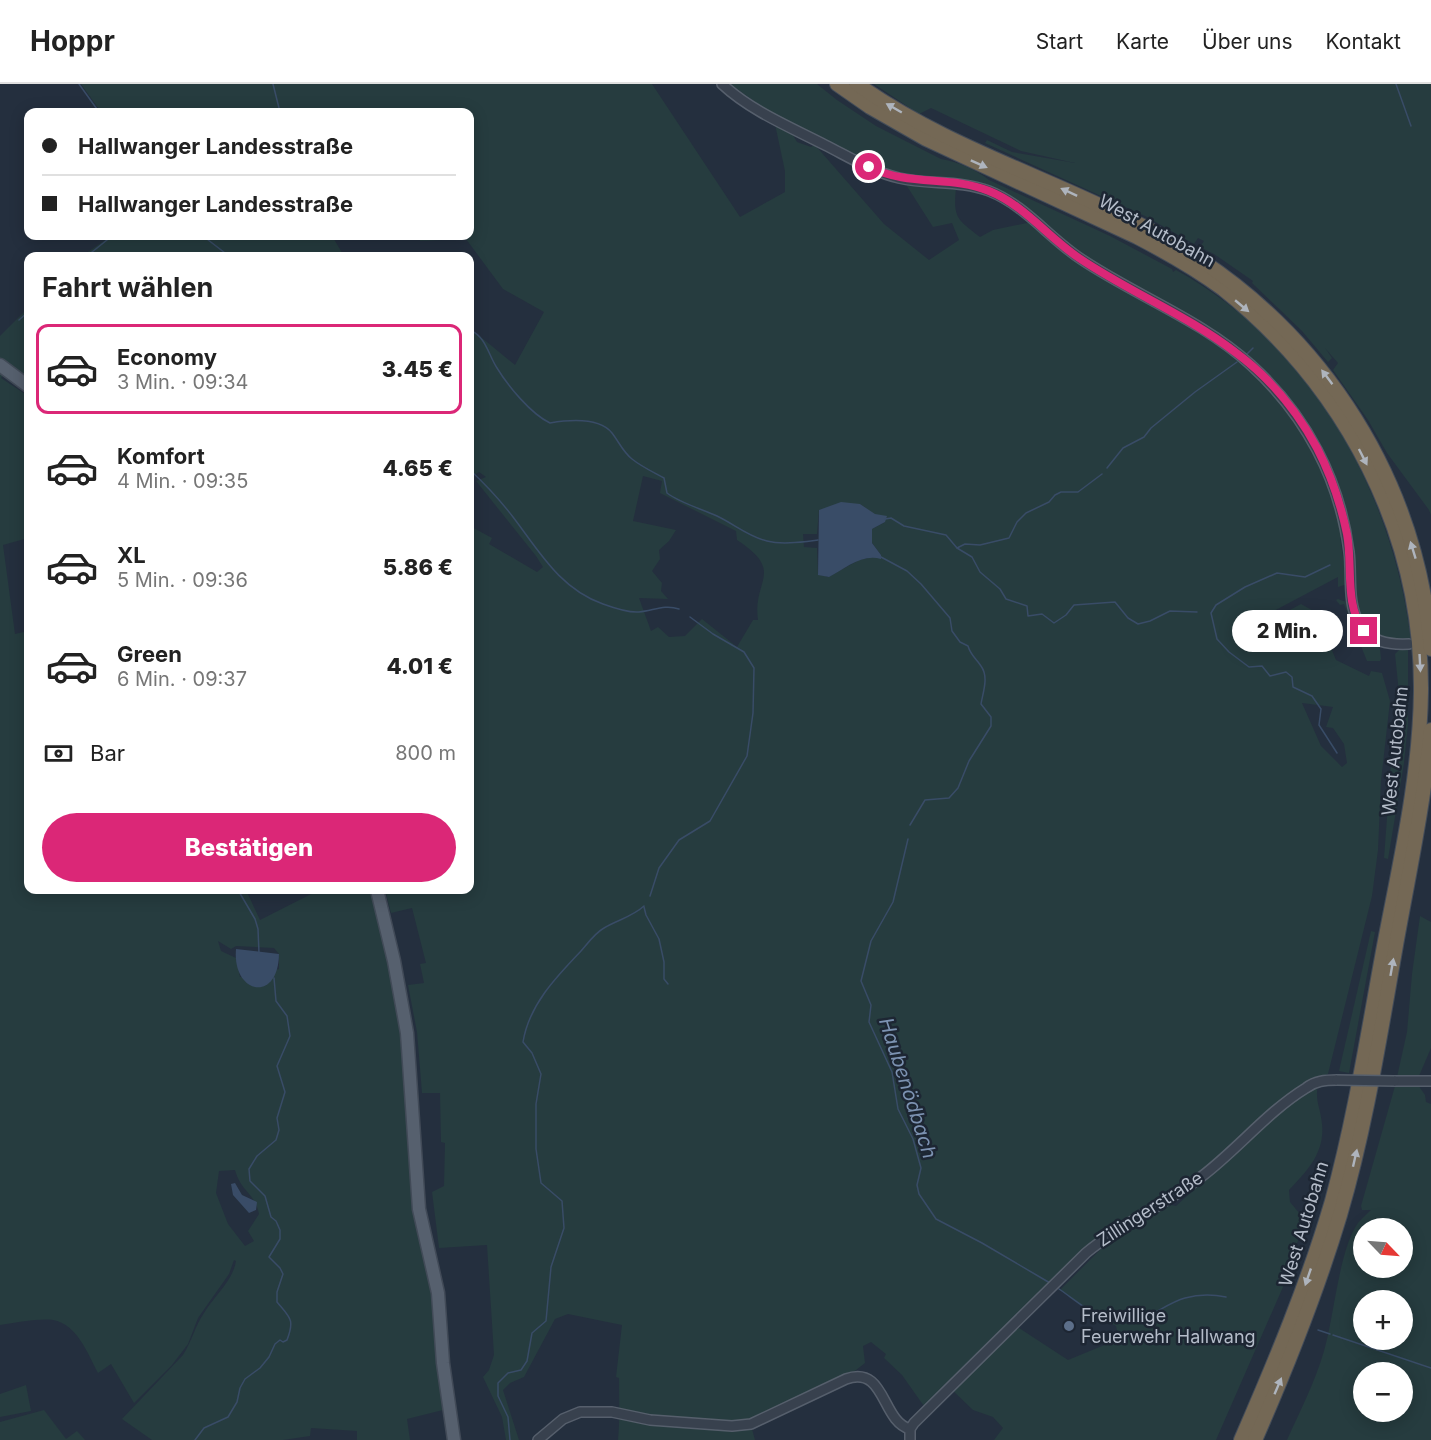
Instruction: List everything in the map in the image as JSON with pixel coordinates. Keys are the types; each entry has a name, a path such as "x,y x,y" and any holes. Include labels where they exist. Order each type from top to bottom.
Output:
{"highway":[{"name":"West Autobahn","path":"837,84 908,129 1137,237 1220,287 1276,336 1333,406 1352,435 1373,477 1400,545 1414,608 1421,682 1416,757 1406,824 1356,1097 1332,1199 1291,1323 1241,1440"},
{"name":"West Autobahn","path":"857,84 883,102 943,134 1156,233 1212,267 1254,298 1310,356 1341,396 1382,467 1395,497 1416,561 1423,590 1431,649"},
{"name":"West Autobahn","path":"1255,1440 1315,1294 1353,1167 1370,1087 1424,791 1431,730"}],"main road":[{"path":"0,365 24,383"},
{"path":"378,894 394,961 407,1034 419,1209 438,1293 443,1363 454,1440"}],"street":[{"path":"722,84 737,97 764,114 880,172 912,180 971,185 1001,196 1081,260 1201,329 1237,353 1262,375 1293,410 1318,450 1328,472 1347,534 1353,609 1360,625 1375,639 1385,643 1408,644"},
{"name":"Zillingerstraße","path":"910,1429 1069,1269 1107,1235 1201,1177 1305,1088 1322,1081 1336,1080 1431,1081"},
{"path":"538,1440 563,1419 580,1412 612,1412 651,1420 732,1426 751,1424 846,1379 861,1376 868,1378 877,1388 900,1424 910,1429 910,1440"}],"green space":[{"path":"81,84 652,84 740,217 785,192 785,171 775,124 791,132 797,142 811,147 815,145 884,224 929,260 959,240 952,223 933,227 905,183 956,188 955,206 958,217 980,237 993,230 1027,223 1033,216 998,191 976,182 914,177 886,171 768,111 730,84 817,84 876,126 941,159 966,166 989,180 1110,236 1172,269 1173,272 1176,270 1224,301 1267,338 1305,380 1337,427 1364,477 1386,530 1401,585 1411,641 1387,640 1371,633 1359,617 1355,598 1351,542 1340,537 1347,584 1338,587 1338,577 1255,621 1242,636 1301,604 1317,613 1336,660 1369,676 1371,671 1382,673 1390,701 1372,896 1328,1074 1320,1077 1318,1085 1317,1096 1322,1124 1321,1144 1313,1161 1289,1190 1290,1202 1305,1220 1294,1252 1278,1277 1283,1287 1216,1440 994,1440 1003,1428 993,1417 973,1410 949,1387 926,1409 902,1375 884,1358 886,1354 871,1342 863,1346 865,1363 851,1374 750,1422 755,1440 618,1440 619,1378 616,1377 622,1325 568,1314 555,1319 524,1377 510,1383 503,1390 519,1440 506,1440 502,1417 483,1377 489,1370 494,1355 487,1245 439,1248 432,1192 444,1186 445,1143 441,1142 440,1093 422,1093 417,1032 408,985 424,983 420,964 426,963 412,908 391,913 386,894 474,894 474,528 492,538 489,544 537,572 543,567 476,481 486,477 479,472 474,475 474,331 515,365 544,312 503,289 467,240 474,240 474,108 98,108","holes":["643,476 662,481 660,493 736,531 737,540 760,560 764,569 764,577 757,606 758,620 753,620 737,647 702,619 685,636 669,637 658,627 651,631 639,598 668,599 661,591 662,583 652,571 660,559 659,550 676,530 633,521","860,504 885,522 872,529 872,543 881,555 859,560 828,577 818,574 817,548 804,547 803,534 817,534 819,510","1302,703 1333,707 1326,727 1333,728 1344,744 1347,763 1342,767 1321,746","1253,1136 1176,1206 1171,1205 1110,1240 1060,1290 1094,1314 1116,1326 1119,1339 1068,1360 1013,1324 1096,1239 1175,1191"]},
{"path":"874,84 1431,84 1431,515 1333,370 1338,363 1325,348 1332,358 1328,362 1302,331 1252,283 1253,281 1200,247 1204,241 1198,238 1194,244 1145,216 985,143 987,140 1012,152 1075,163 1021,151 931,108 919,114"},
{"path":"105,240 334,240 342,252 88,252"},
{"path":"24,312 24,379 0,360 0,336"},
{"path":"0,372 4,374 1,378 24,393 24,539 3,545 15,634 24,632 24,894 248,894 260,920 311,894 372,894 400,1017 407,1089 411,1187 431,1274 443,1410 407,1419 410,1440 357,1440 357,1431 311,1428 310,1436 283,1440 152,1440 122,1419 183,1355 201,1318 231,1275 236,1261 234,1260 229,1274 198,1318 188,1344 172,1365 134,1403 111,1364 98,1373 81,1341 69,1327 53,1320 0,1325","holes":["218,941 231,949 236,946 274,948 279,954 279,969 240,977 236,958 221,951","235,1170 254,1201 259,1214 248,1231 254,1241 245,1246 228,1224 216,1193 219,1171"]},
{"path":"1336,600 1349,603 1380,649 1380,661 1367,661 1344,604 1340,605"},
{"path":"1408,647 1408,724 1388,859 1384,858 1391,764 1400,703 1395,654 1400,649"},
{"path":"1420,916 1431,922 1431,1048 1419,1076 1418,1085 1425,1095 1426,1102 1431,1104 1431,1440 1287,1440 1312,1385 1324,1351 1346,1249 1353,1232 1353,1278 1413,1278 1413,1218 1363,1218 1371,1210 1362,1210 1361,1206 1395,1086 1407,1032"},
{"path":"1371,931 1375,932 1349,1073 1339,1071"},
{"path":"26,1385 31,1411 0,1417 0,1394"},
{"path":"44,1410 66,1439 77,1431 85,1440 0,1440 0,1422"}],"water":[{"path":"841,502 860,504 875,514 887,516 885,522 872,529 872,543 881,555 881,559 861,560 829,577 818,575 819,510"},
{"path":"236,949 279,954 277,970 271,981 264,986 256,987 248,984 241,976"},
{"path":"235,1183 242,1195 257,1202 256,1210 249,1213 233,1195 231,1184"}],"waterway":[{"path":"79,84 96,108"},
{"path":"273,84 279,108"},
{"path":"1396,84 1411,126"},
{"path":"92,252 107,240"},
{"path":"208,240 224,252"},
{"path":"19,320 24,316"},
{"name":"Haubenödbach","path":"474,332 483,341 497,368 514,391 543,419 550,423 591,422 606,428 632,459 664,478 667,493 672,497 717,516 754,537 767,541 792,543 818,540"},
{"path":"1247,354 1253,348"},
{"path":"1107,468 1123,448 1144,437 1151,428 1195,392 1237,362"},
{"path":"474,474 503,504 552,568 574,589 603,604 626,611 639,612 668,607 679,609"},
{"path":"957,548 965,544 980,545 1009,538 1017,522 1026,513 1049,502 1061,492 1078,492 1102,474"},
{"path":"885,519 891,518 904,526 946,535 957,548 972,557 980,572 1000,589 1006,599 1027,606 1028,616 1042,614 1054,623 1066,615 1074,605 1115,602 1128,618 1138,624 1170,611 1197,612"},
{"name":"Haubenödbach","path":"881,557 907,571 950,618 952,631 960,642 968,646 983,670 985,685 981,704 991,717 991,726 969,761 958,788 949,798 925,800 910,825"},
{"path":"1330,565 1305,577 1277,573 1245,587 1216,605 1211,613 1217,639 1229,652 1249,667 1262,666 1270,676 1286,672 1292,677 1293,687 1312,696 1321,709 1319,725 1337,753"},
{"path":"650,896 659,868 679,840 710,821 747,756 753,713 754,668 744,652 690,617"},
{"name":"Haubenödbach","path":"908,839 893,902 871,941 861,981 871,1005 869,1022 892,1072 898,1109 913,1139 921,1168 917,1185 919,1194 936,1219 1050,1283"},
{"path":"240,894 255,919 258,929 259,953"},
{"path":"510,1440 508,1417 498,1396 498,1383 508,1373 521,1370 527,1361 532,1333 546,1321 551,1267 564,1228 562,1201 541,1183 536,1149 536,1104 541,1074 532,1053 523,1042 526,1029 545,992 595,935 644,906"},
{"path":"644,907 659,939 664,962 664,979 668,984"},
{"path":"195,1440 204,1428 228,1417 237,1402 245,1379 260,1368 269,1357 275,1344 280,1340 283,1342 287,1340 291,1327 290,1319 277,1302 277,1292 283,1274 269,1257 280,1239 280,1230 276,1221 271,1217 265,1196 250,1181 249,1169 257,1156 276,1140 279,1130 277,1118 285,1092 277,1066 290,1036 287,1016 276,1001 274,978"},
{"name":"Haubenödbach","path":"1059,1289 1095,1314 1120,1322 1137,1320 1190,1297 1206,1295 1226,1297"},
{"name":"Haubenödbach","path":"1318,1330 1330,1334"},
{"name":"Haubenödbach","path":"1333,1335 1431,1368"}],"place":[{"name":"Freiwillige Feuerwehr Hallwang","path":"1069,1326"}],"route":[{"path":"869,167 898,178 971,185 1001,196 1081,260 1212,336 1237,353 1262,375 1293,410 1318,450 1328,472 1347,534 1353,609 1364,631"}]}
